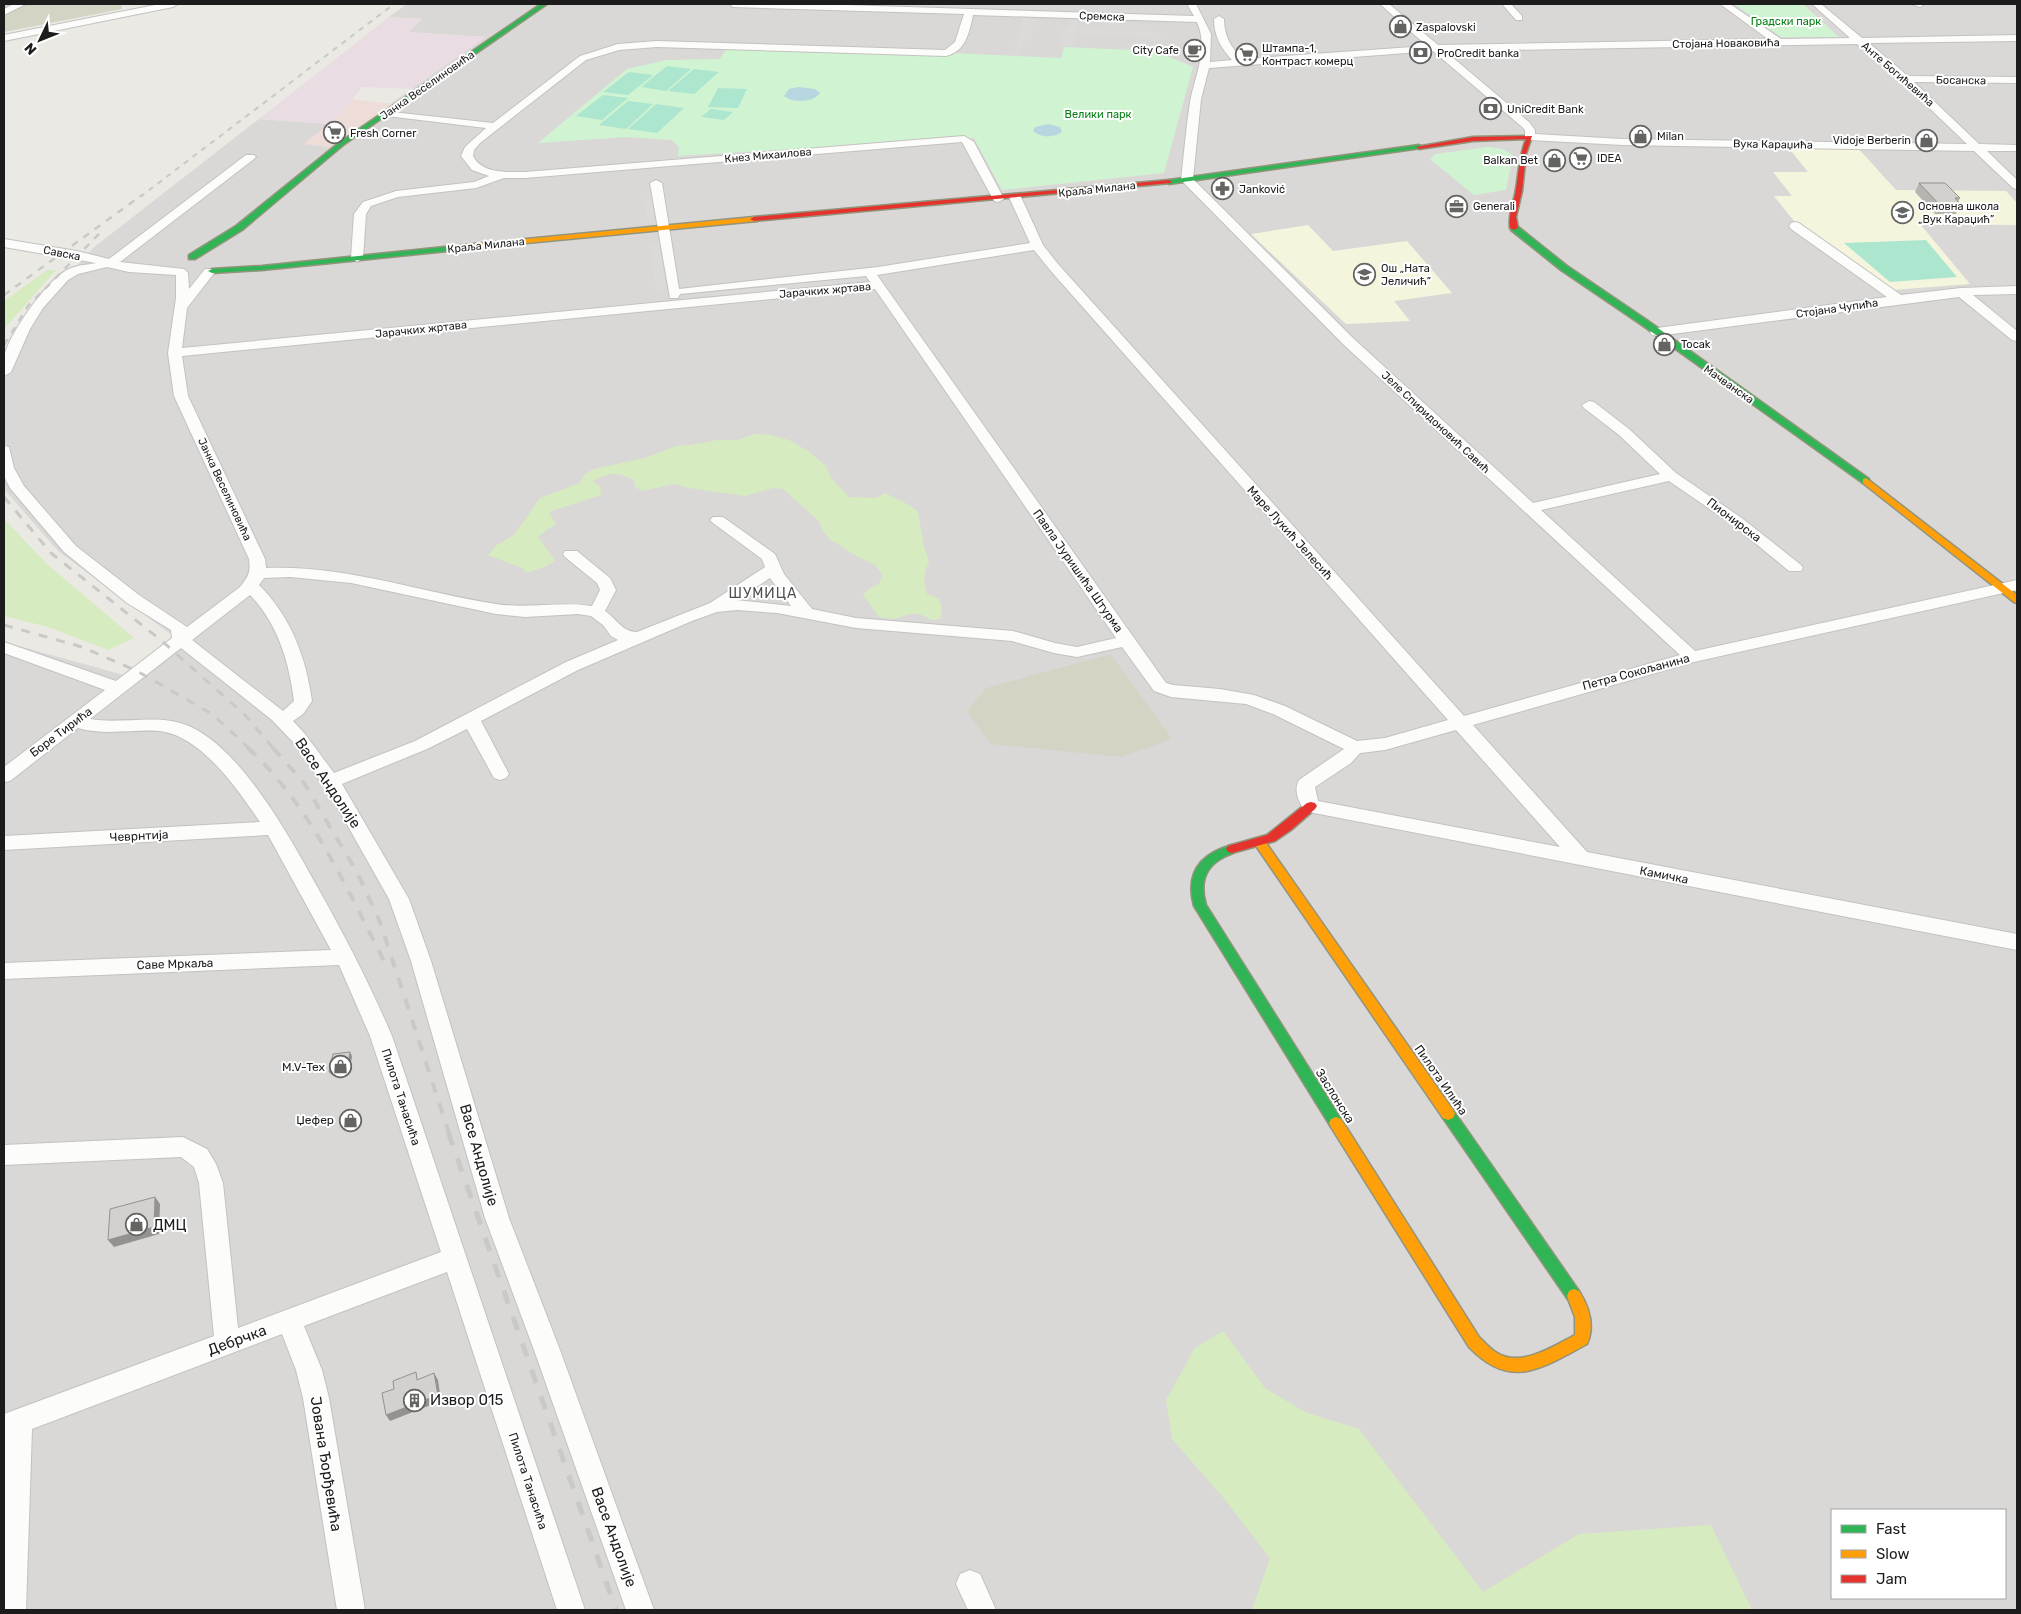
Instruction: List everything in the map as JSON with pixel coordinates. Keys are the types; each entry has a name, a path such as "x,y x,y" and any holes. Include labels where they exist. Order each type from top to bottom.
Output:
{"main road":[{"name":"Јанка Веселиновића","path":"189,258 239,228 341,144 544,4"},
{"name":"Краља Милана","path":"181,272 193,274 210,271 262,268 663,228 998,199 1187,180 1473,139 1530,137"},
{"name":"Мачванска","path":"1530,137 1523,154 1512,218 1512,225 1515,231 1564,268 1873,486 2010,587 2017,600"},
{"path":"1473,139 1514,146 1523,154"},
{"path":"210,271 220,265 219,259 239,228"},
{"name":"Краља Милана","path":"189,258 308,262"},
{"path":"181,272 178,266 189,258"},
{"name":"Заслонска","path":"1311,806 1273,837 1260,843 1228,849 1210,857 1200,868 1196,898 1204,914 1465,1328 1484,1353 1498,1363 1512,1365 1528,1363 1582,1339"},
{"name":"Пилота Илића","path":"1260,843 1562,1278 1583,1311 1586,1325 1582,1339"}],"street":[{"path":"4,12 21,4"},
{"path":"4,38 173,4"},
{"name":"Сремска","path":"733,4 836,5 1200,19"},
{"path":"1187,180 1200,76 1206,65 1207,36 1192,4"},
{"path":"1384,4 1526,124 1530,130 1530,137"},
{"path":"1506,4 1519,18"},
{"path":"1724,4 1777,41"},
{"name":"Анте Богићевића","path":"1816,4 1905,79 2017,186"},
{"path":"1220,6 1219,29 1223,41 1239,62"},
{"name":"Кнез Михаилова","path":"970,11 959,46 953,51 942,53 657,44 612,48 590,54 579,60 494,126 472,145 467,156 468,160 478,168 502,175 546,174 964,139 969,142 998,199"},
{"path":"1200,19 1219,19"},
{"name":"Стојана Новаковића","path":"1206,65 1435,48 2017,38"},
{"name":"Босанска","path":"1905,79 2017,80"},
{"path":"387,113 494,126"},
{"name":"Вука Караџића","path":"1530,137 1622,142 2017,148"},
{"path":"4,372 23,329 38,306 64,277 74,271 113,264 250,157"},
{"name":"Кнез Михаилова","path":"357,258 360,214 367,204 401,193 476,185 502,175"},
{"name":"Јеле Спиридоновић Савић","path":"1187,180 1325,319 1692,657"},
{"path":"656,183 671,300"},
{"name":"Маре Лукић Јелесић","path":"1015,197 1037,246 1136,361 1581,858"},
{"path":"1795,226 1899,300"},
{"name":"Савска","path":"4,243 82,257 129,268 181,272"},
{"name":"Јарачких жртава","path":"671,300 692,289 869,272 1037,246"},
{"path":"74,271 73,264 82,257"},
{"name":"Савска","path":"113,264 189,258"},
{"name":"Јанка Веселиновића","path":"182,306 210,271"},
{"name":"Јанка Веселиновића","path":"181,272 182,306 176,338 175,376 181,396 257,559 254,579"},
{"name":"Јарачких жртава","path":"869,272 878,285"},
{"name":"Јарачких жртава","path":"175,353 671,300 878,285"},
{"name":"Павла Јуришића Штурма","path":"878,285 1160,687 1189,694 1220,695 1248,699 1288,714 1355,747"},
{"name":"Стојана Чупића","path":"1657,332 1961,292 2017,290"},
{"path":"1961,292 2017,337"},
{"name":"Пионирска","path":"1589,405 1624,432 1671,476 1738,522 1795,568"},
{"name":"Васе Андолије","path":"4,450 8,468 16,488 70,549 133,599 179,628 181,640 282,720 299,738 355,820 399,899 421,961 497,1218 547,1350 640,1610"},
{"path":"1530,508 1590,496 1671,476"},
{"path":"718,520 769,557 776,575 805,612"},
{"path":"571,554 604,581 608,590 596,612"},
{"path":"330,781 421,745 572,666 715,607 774,568"},
{"path":"181,640 254,579 290,572 352,578 496,610 526,612 578,609 596,612 609,621 617,632 626,637 640,637"},
{"path":"254,579 283,628 296,663 303,701 298,710 282,720"},
{"name":"Петра Сокољанина","path":"1355,747 1385,744 1692,657 2010,587"},
{"path":"715,607 737,605 805,612 856,623 1013,636 1034,640 1054,648 1077,652 1126,640"},
{"name":"Боре Тирића","path":"4,776 181,640"},
{"path":"4,647 118,688"},
{"path":"470,718 500,774"},
{"name":"Пилота Танасића","path":"76,721 99,727 160,726 180,730 193,736 229,767 256,801 286,846 346,957 366,998 381,1036 571,1610"},
{"path":"1311,806 1306,794 1306,785 1314,777 1350,754 1355,747"},
{"name":"Камичка","path":"1311,806 2017,942"},
{"name":"Чеврнтија","path":"4,844 274,828"},
{"name":"Саве Мркаља","path":"4,971 346,957"},
{"path":"4,1155 183,1147 197,1153 206,1166 211,1182 227,1344"},
{"name":"Дебрчка","path":"12,1610 11,1425 455,1258"},
{"name":"Јована Ђорђевића","path":"289,1320 309,1370 316,1398 351,1610"},
{"path":"970,1584 982,1610"}],"shaded area":[{"path":"4,4 121,4 122,9 4,32"},
{"path":"407,4 2017,4 2017,1610 4,1610 4,642 124,675 176,638 58,551 4,489 4,375 17,331 93,248 259,119 329,124 305,143 329,147 485,37 408,32 422,19 389,17"},
{"path":"389,17 422,19 409,32 486,37 411,89 362,87 345,109 329,124 259,119"},
{"path":"1023,18 1035,20 1030,41 1023,41 1020,54 1013,54"},
{"path":"1070,20 1078,20 1077,30 1161,32 1160,39 1076,33 1074,46 1058,46 1061,28 1068,28"},
{"path":"352,99 392,104 329,147 304,144 329,124"},
{"path":"948,143 539,178 539,176"},
{"name":"Основна школа „Вук Караџић”","path":"1788,147 1857,147 1896,190 2006,191 2017,203 2017,225 1920,224 1970,284 1892,290 1794,221 1774,196 1792,196 1773,172 1808,172"},
{"path":"654,196 658,222 648,223 644,197"},
{"name":"Ош „Ната Јеличић”","path":"1308,225 1333,251 1407,241 1452,293 1394,301 1410,321 1346,324 1251,234"},
{"path":"660,243 666,289 656,290 650,244"},
{"path":"854,277 856,281 837,282 838,287 714,299 712,290"},
{"path":"1111,654 1172,739 1121,757 991,744 967,711 986,688"}],"green space":[{"name":"Градски парк","path":"1734,4 1803,4 1839,37 1781,37"},
{"name":"Велики парк","path":"728,46 1061,58 1064,47 1155,51 1193,67 1164,173 1002,190 974,138 678,156 679,147 671,140 626,137 538,143 627,69 667,60 720,59"},
{"path":"667,66 691,69 666,91 641,87"},
{"path":"694,69 719,72 694,94 668,91"},
{"path":"629,72 653,75 628,95 603,92"},
{"path":"718,88 747,89 738,108 708,107"},
{"path":"603,95 628,98 602,120 576,116"},
{"path":"628,101 653,104 626,129 599,125"},
{"path":"656,104 684,108 657,133 628,129"},
{"path":"711,109 733,112 724,120 701,117"},
{"path":"1488,147 1502,149 1513,155 1506,190 1474,195 1430,159 1435,154"},
{"path":"1926,240 1957,277 1890,282 1844,243"},
{"path":"47,270 56,270 4,329 4,301"},
{"path":"754,434 771,435 789,440 808,451 826,466 831,478 849,497 876,498 885,493 909,505 918,512 929,562 924,578 925,586 927,594 939,599 942,608 940,619 931,620 920,614 910,614 894,619 879,617 863,595 868,589 879,584 883,575 875,565 830,539 823,531 819,521 783,489 773,488 745,496 674,484 642,491 635,487 634,480 618,474 604,476 593,481 600,487 601,495 549,512 556,525 538,537 555,560 547,566 526,573 522,568 488,555 497,545 514,535 540,498 580,483 585,474 594,469 648,457 676,446 717,440 738,440"},
{"path":"4,519 47,564 134,638 108,650 48,627 4,616"},
{"path":"1223,1331 1265,1388 1305,1412 1359,1429 1483,1592 1579,1534 1711,1525 1752,1610 1252,1610 1270,1558 1222,1496 1172,1439 1166,1400 1195,1348"}],"water":[{"path":"799,87 815,89 820,93 813,99 803,101 792,100 784,96 789,89"},
{"path":"1048,124 1060,127 1062,132 1047,136 1033,131 1035,127"}],"building":[{"path":"1919,183 1945,183 1960,198 1955,198 1960,204 1939,204"},
{"name":"M.V-Tex","path":"350,1052 347,1070 329,1072 333,1054"},
{"name":"ДМЦ","path":"155,1197 154,1227 108,1240 110,1209"},
{"name":"Извор 015","path":"416,1372 417,1380 434,1373 438,1395 386,1415 382,1393 394,1389 393,1381"}],"railway":[{"path":"140,197 394,4"},
{"path":"4,295 142,195"},
{"path":"4,345 28,306 101,232"},
{"path":"4,497 51,553 162,641 245,715 274,749"},
{"path":"4,625 82,647 137,671 212,714 250,749"},
{"path":"248,748 271,771 310,824 343,881 388,969"},
{"path":"273,748 304,783 358,874 380,922 449,1133"},
{"path":"448,1132 616,1610"}],"traffic: fast":[{"path":"192,257 239,228 341,144 544,4"},
{"path":"1169,182 1419,147"},
{"path":"1514,228 1564,268 1645,323 1866,481"},
{"path":"212,271 262,268 464,247"},
{"path":"1232,849 1214,857 1202,870 1197,886 1200,906 1336,1123"},
{"path":"1448,1114 1574,1296"}],"traffic: slow":[{"path":"464,247 754,219"},
{"path":"1866,481 2017,600"},
{"path":"1260,843 1448,1114"},
{"path":"1336,1123 1474,1342 1488,1356 1505,1364 1527,1364 1551,1355 1582,1339 1583,1317 1574,1296"}],"traffic: jam":[{"path":"1419,147 1473,139 1530,137 1523,154 1519,191 1512,217 1514,228"},
{"path":"754,219 1169,182"},
{"path":"1232,849 1271,838 1311,806"}],"place":[{"name":"Zaspalovski","path":"1400,27"},
{"name":"City Cafe","path":"1195,50"},
{"name":"ProCredit banka","path":"1421,53"},
{"name":"Штампа-1, Контраст комерц","path":"1246,54"},
{"name":"UniCredit Bank","path":"1491,109"},
{"name":"Fresh Corner","path":"334,133"},
{"name":"Milan","path":"1641,136"},
{"name":"Vidoje Berberin","path":"1927,140"},
{"name":"IDEA","path":"1581,158"},
{"name":"Balkan Bet","path":"1554,160"},
{"name":"Janković","path":"1223,189"},
{"name":"Generali","path":"1457,206"},
{"name":"Основна школа „Вук Караџић”","path":"1902,212"},
{"name":"Ош „Ната Јеличић”","path":"1365,274"},
{"name":"Tocak","path":"1665,344"},
{"name":"M.V-Tex","path":"341,1067"},
{"name":"Џефер","path":"350,1120"},
{"name":"ДМЦ","path":"137,1225"},
{"name":"Извор 015","path":"414,1400"}],"district":[{"name":"ШУМИЦА","path":"763,593"}]}
